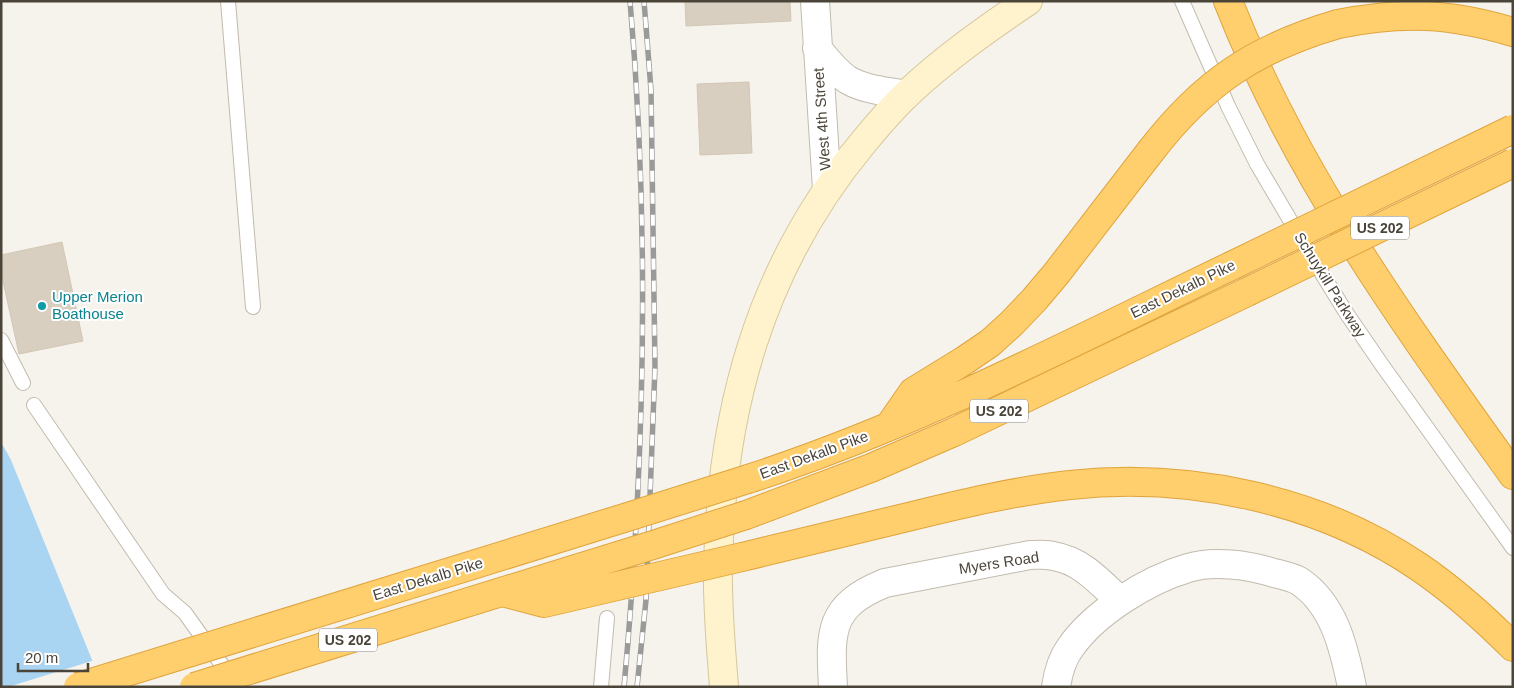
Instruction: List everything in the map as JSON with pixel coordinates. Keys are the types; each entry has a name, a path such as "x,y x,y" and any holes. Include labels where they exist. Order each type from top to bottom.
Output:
{"highway":[{"path":"1228,1 1286,128 1352,242 1417,340 1513,475"},
{"path":"890,425 913,392 990,342 1034,300 1169,128 1218,81 1275,46 1307,33 1367,18 1397,15 1457,18 1513,32"},
{"name":"East Dekalb Pike","path":"78,687 621,520 787,466 890,425 1018,368 1513,129"},
{"name":"East Dekalb Pike","path":"194,687 746,515 871,468 954,432 1513,163"},
{"path":"502,592 544,603 955,506 1070,485 1141,482 1243,494 1276,502 1309,513 1367,537 1418,566 1446,586 1513,648"}],"main road":[{"path":"724,687 718,568 720,521 731,426 752,345 767,302 803,227 827,189 879,123 906,95 969,42 1028,1"}],"street":[{"name":"West 4th Street","path":"815,1 827,189"},
{"name":"West 4th Street","path":"817,48 836,70 848,80 863,86 906,95"},
{"name":"Myers Road","path":"833,687 831,652 835,623 844,609 855,598 869,589 885,583 1030,555 1054,556 1072,562 1087,570 1120,601"},
{"path":"1056,687 1058,672 1069,648 1088,627 1120,601 1153,581 1189,567 1229,564 1264,570 1298,580 1318,598 1334,622 1345,656 1352,687"}],"lane":[{"path":"228,1 253,307"},
{"name":"Schuykill Parkway","path":"1182,1 1228,106 1257,164 1311,257 1347,314 1513,548"},
{"path":"1,340 23,383"},
{"path":"34,405 164,594 185,614 237,687"},
{"path":"601,687 608,618"}],"water":[{"path":"1,442 11,460 103,687 1,687"}],"pier":[{"path":"95,660 106,687 8,687"}],"building":[{"path":"685,1 790,1 791,21 686,26"},
{"path":"749,82 752,153 700,155 697,84"},
{"name":"Upper Merion Boathouse","path":"62,242 83,341 19,354 1,272 1,255"}],"railway":[{"path":"624,687 637,516 642,344 640,172 630,1"},
{"path":"637,687 646,600 655,367 651,90 644,1"}],"place":[{"name":"Upper Merion Boathouse","path":"42,306"}]}
